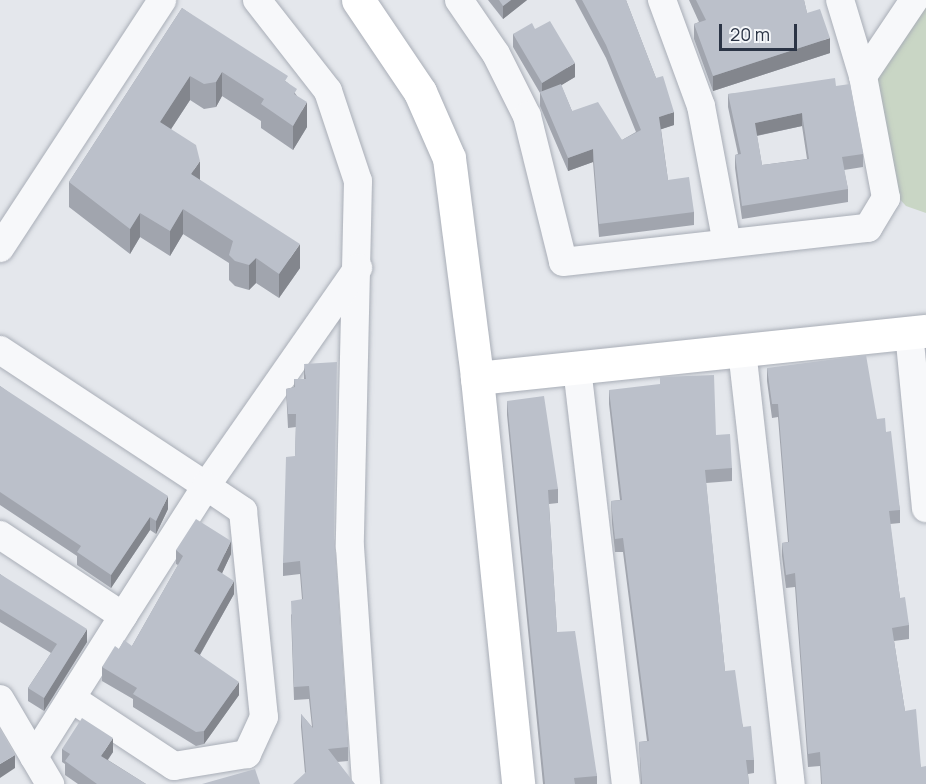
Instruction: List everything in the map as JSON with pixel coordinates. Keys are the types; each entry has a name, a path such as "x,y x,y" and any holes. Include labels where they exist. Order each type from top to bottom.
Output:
{"street":[{"path":"0,248 162,0"},
{"path":"257,0 302,51 339,113 357,181 358,268 350,547 366,784"},
{"path":"358,0 420,92 449,158 477,378 518,784"},
{"path":"459,0 496,54 527,116 563,262 868,228 886,198 863,76 840,0"},
{"path":"663,0 701,106 727,243"},
{"path":"863,76 914,0"},
{"path":"39,774 71,698 206,486 358,268"},
{"path":"477,378 917,332 926,508"},
{"path":"0,350 243,511 264,717 256,742 247,754 174,766 71,698"},
{"path":"742,350 791,784"},
{"path":"578,368 626,784"},
{"path":"0,535 123,616"},
{"path":"0,699 39,774"}],"green space":[{"path":"926,7 926,213 906,206 895,194 874,81"}],"building":[{"path":"499,0 511,0 503,6"},
{"path":"582,0 626,0 656,78 663,76 674,112 659,117 668,180 689,177 694,212 599,224 593,149 568,158 540,92 561,84 572,111 598,102 622,140 641,130 606,45"},
{"path":"696,0 804,0 807,13 820,9 830,38 713,76 694,24 706,20"},
{"path":"182,8 288,76 285,81 297,89 294,94 307,102 293,126 261,104 264,99 222,72 216,82 204,84 190,76 160,122 196,145 200,161 191,174 300,244 279,274 256,258 249,265 235,261 229,255 233,241 183,209 170,231 140,213 130,229 69,182"},
{"path":"550,21 575,63 542,83 513,34 532,23 535,29"},
{"path":"835,78 836,86 850,84 863,154 842,157 848,189 742,206 735,155 741,154 728,94","holes":["802,113 809,159 762,165 755,123"]},
{"path":"866,355 877,419 885,418 886,432 891,431 900,510 889,511 900,598 905,597 909,625 892,628 905,711 916,709 921,767 926,766 926,784 822,784 820,752 808,754 795,573 786,575 782,543 789,542 778,404 772,404 767,368"},
{"path":"337,362 334,535 348,747 328,749 355,784 293,784 306,772 301,714 313,728 309,686 294,687 291,601 303,599 300,561 283,563 286,457 295,456 296,414 288,414 286,389 295,387 294,379 306,379 304,364"},
{"path":"714,375 716,435 730,434 732,468 705,470 725,671 735,670 743,727 751,726 754,760 746,760 749,784 642,784 639,742 649,741 623,538 615,539 611,501 622,500 609,390 660,384 660,377"},
{"path":"0,386 168,496 156,521 150,517 111,575 77,552 81,546 0,492"},
{"path":"544,396 558,489 548,490 557,632 575,631 597,776 574,778 575,784 545,784 507,401"},
{"path":"196,519 231,541 217,570 234,581 194,651 239,682 204,731 196,732 133,694 137,688 102,667 115,646 119,649 124,640 132,646 183,556 176,550"},
{"path":"0,574 87,629 44,698 28,688 57,644 0,609"},
{"path":"82,718 113,738 101,756 146,784 97,784 65,761 70,754 62,749"},
{"path":"0,729 15,755 0,764"},
{"path":"255,769 260,784 202,784"}]}
